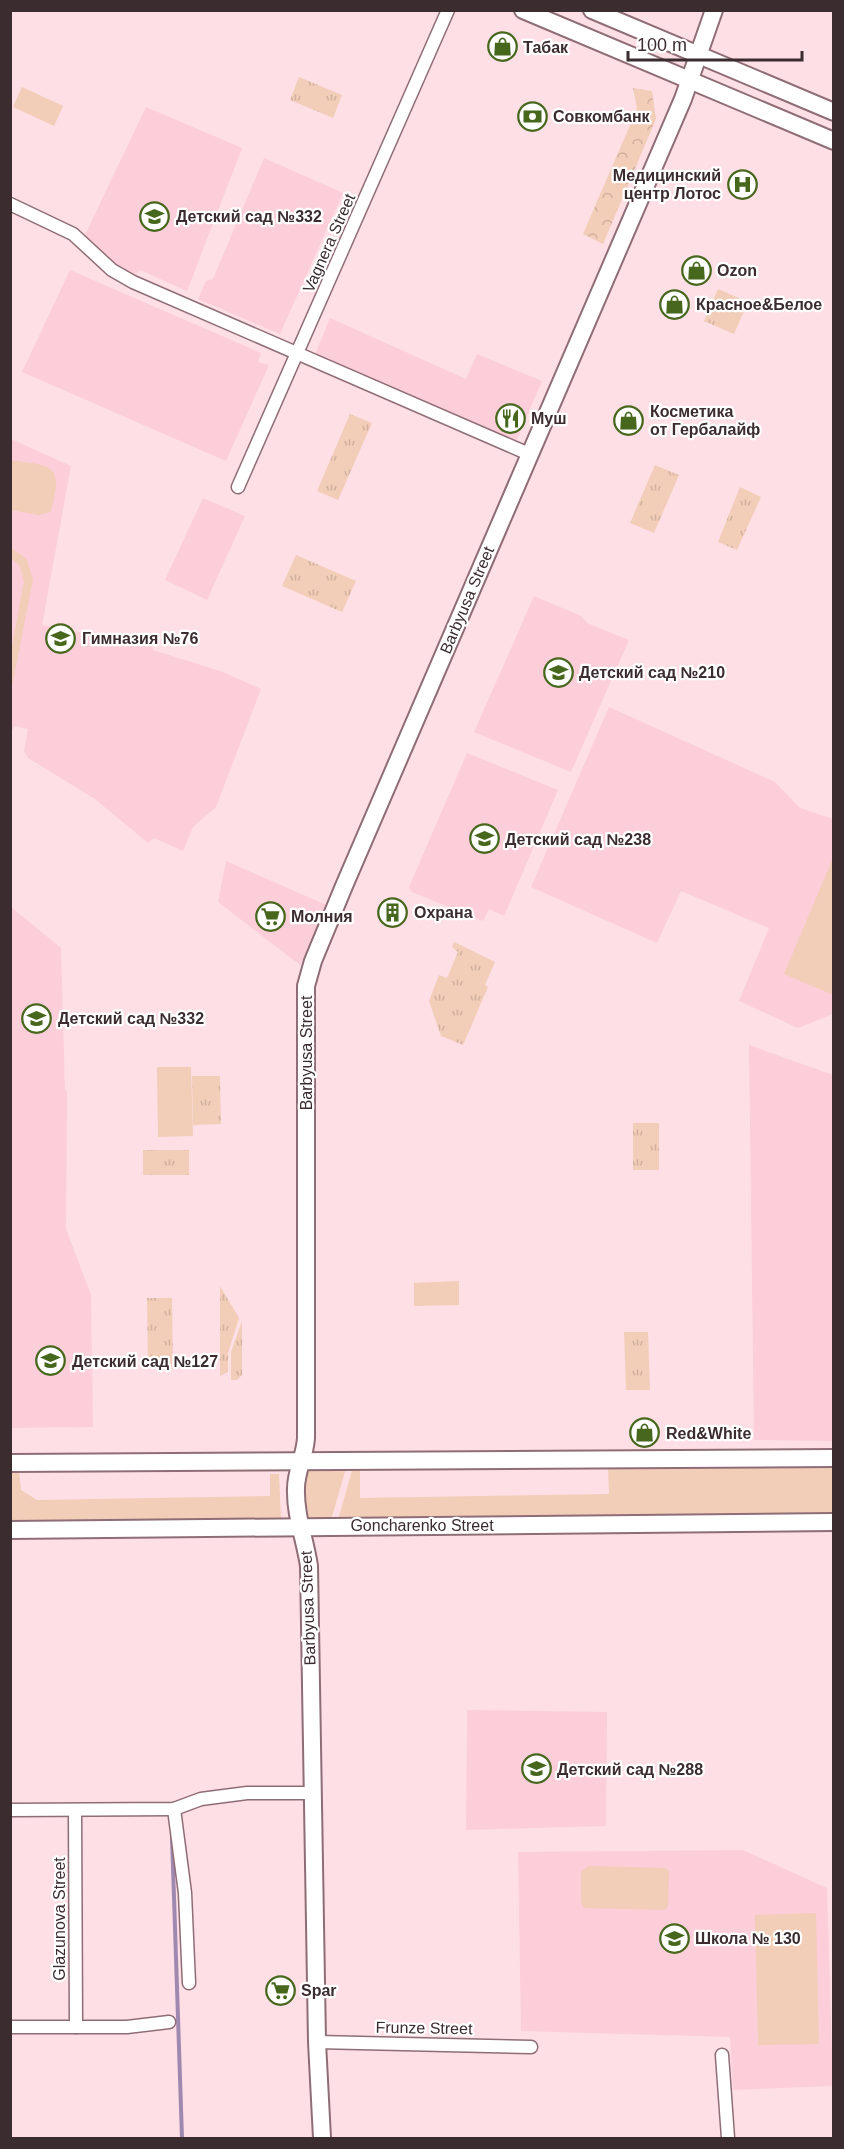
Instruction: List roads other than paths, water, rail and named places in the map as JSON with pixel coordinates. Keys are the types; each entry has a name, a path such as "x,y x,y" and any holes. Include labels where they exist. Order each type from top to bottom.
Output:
{"street":[{"name":"Vagnera Street","path":"238,487 448,10"},
{"path":"523,10 834,141"},
{"path":"591,10 834,112"},
{"name":"Barbyusa Street","path":"322,2139 317,2042 309,1566 302,1527 295,1511 296,1477 306,1448 305,999 308,976 691,80 697,54 714,10"},
{"path":"10,204 73,234 112,270 133,282 297,356 530,454"},
{"path":"10,1463 834,1458"},
{"name":"Goncharenko Street","path":"10,1530 834,1522"},
{"path":"10,1810 174,1809 201,1799 247,1793 312,1793"},
{"path":"174,1809 185,1893 189,1983"},
{"name":"Glazunova Street","path":"75,1810 76,2027"},
{"path":"10,2028 128,2027 169,2022"},
{"name":"Frunze Street","path":"317,2042 531,2047"},
{"path":"722,2055 729,2139"}],"waterway":[{"path":"172,1837 182,2138"}],"place":[{"name":"Табак","path":"502,47"},
{"name":"Совкомбанк","path":"532,116"},
{"name":"Медицинский центр Лотос","path":"742,184"},
{"name":"Детский cад №332","path":"155,216"},
{"name":"Ozon","path":"696,270"},
{"name":"Красное&Белое","path":"675,304"},
{"name":"Муш","path":"510,418"},
{"name":"Косметика от Гербалайф","path":"629,420"},
{"name":"Гимназия №76","path":"61,638"},
{"name":"Детский сад №210","path":"558,672"},
{"name":"Детский сад №238","path":"484,839"},
{"name":"Охрана","path":"393,912"},
{"name":"Молния","path":"270,916"},
{"name":"Детский сад №332","path":"37,1018"},
{"name":"Детский сад №127","path":"51,1361"},
{"name":"Red&White","path":"645,1433"},
{"name":"Детский сад №288","path":"536,1769"},
{"name":"Школа № 130","path":"674,1938"},
{"name":"Spar","path":"280,1990"}]}
